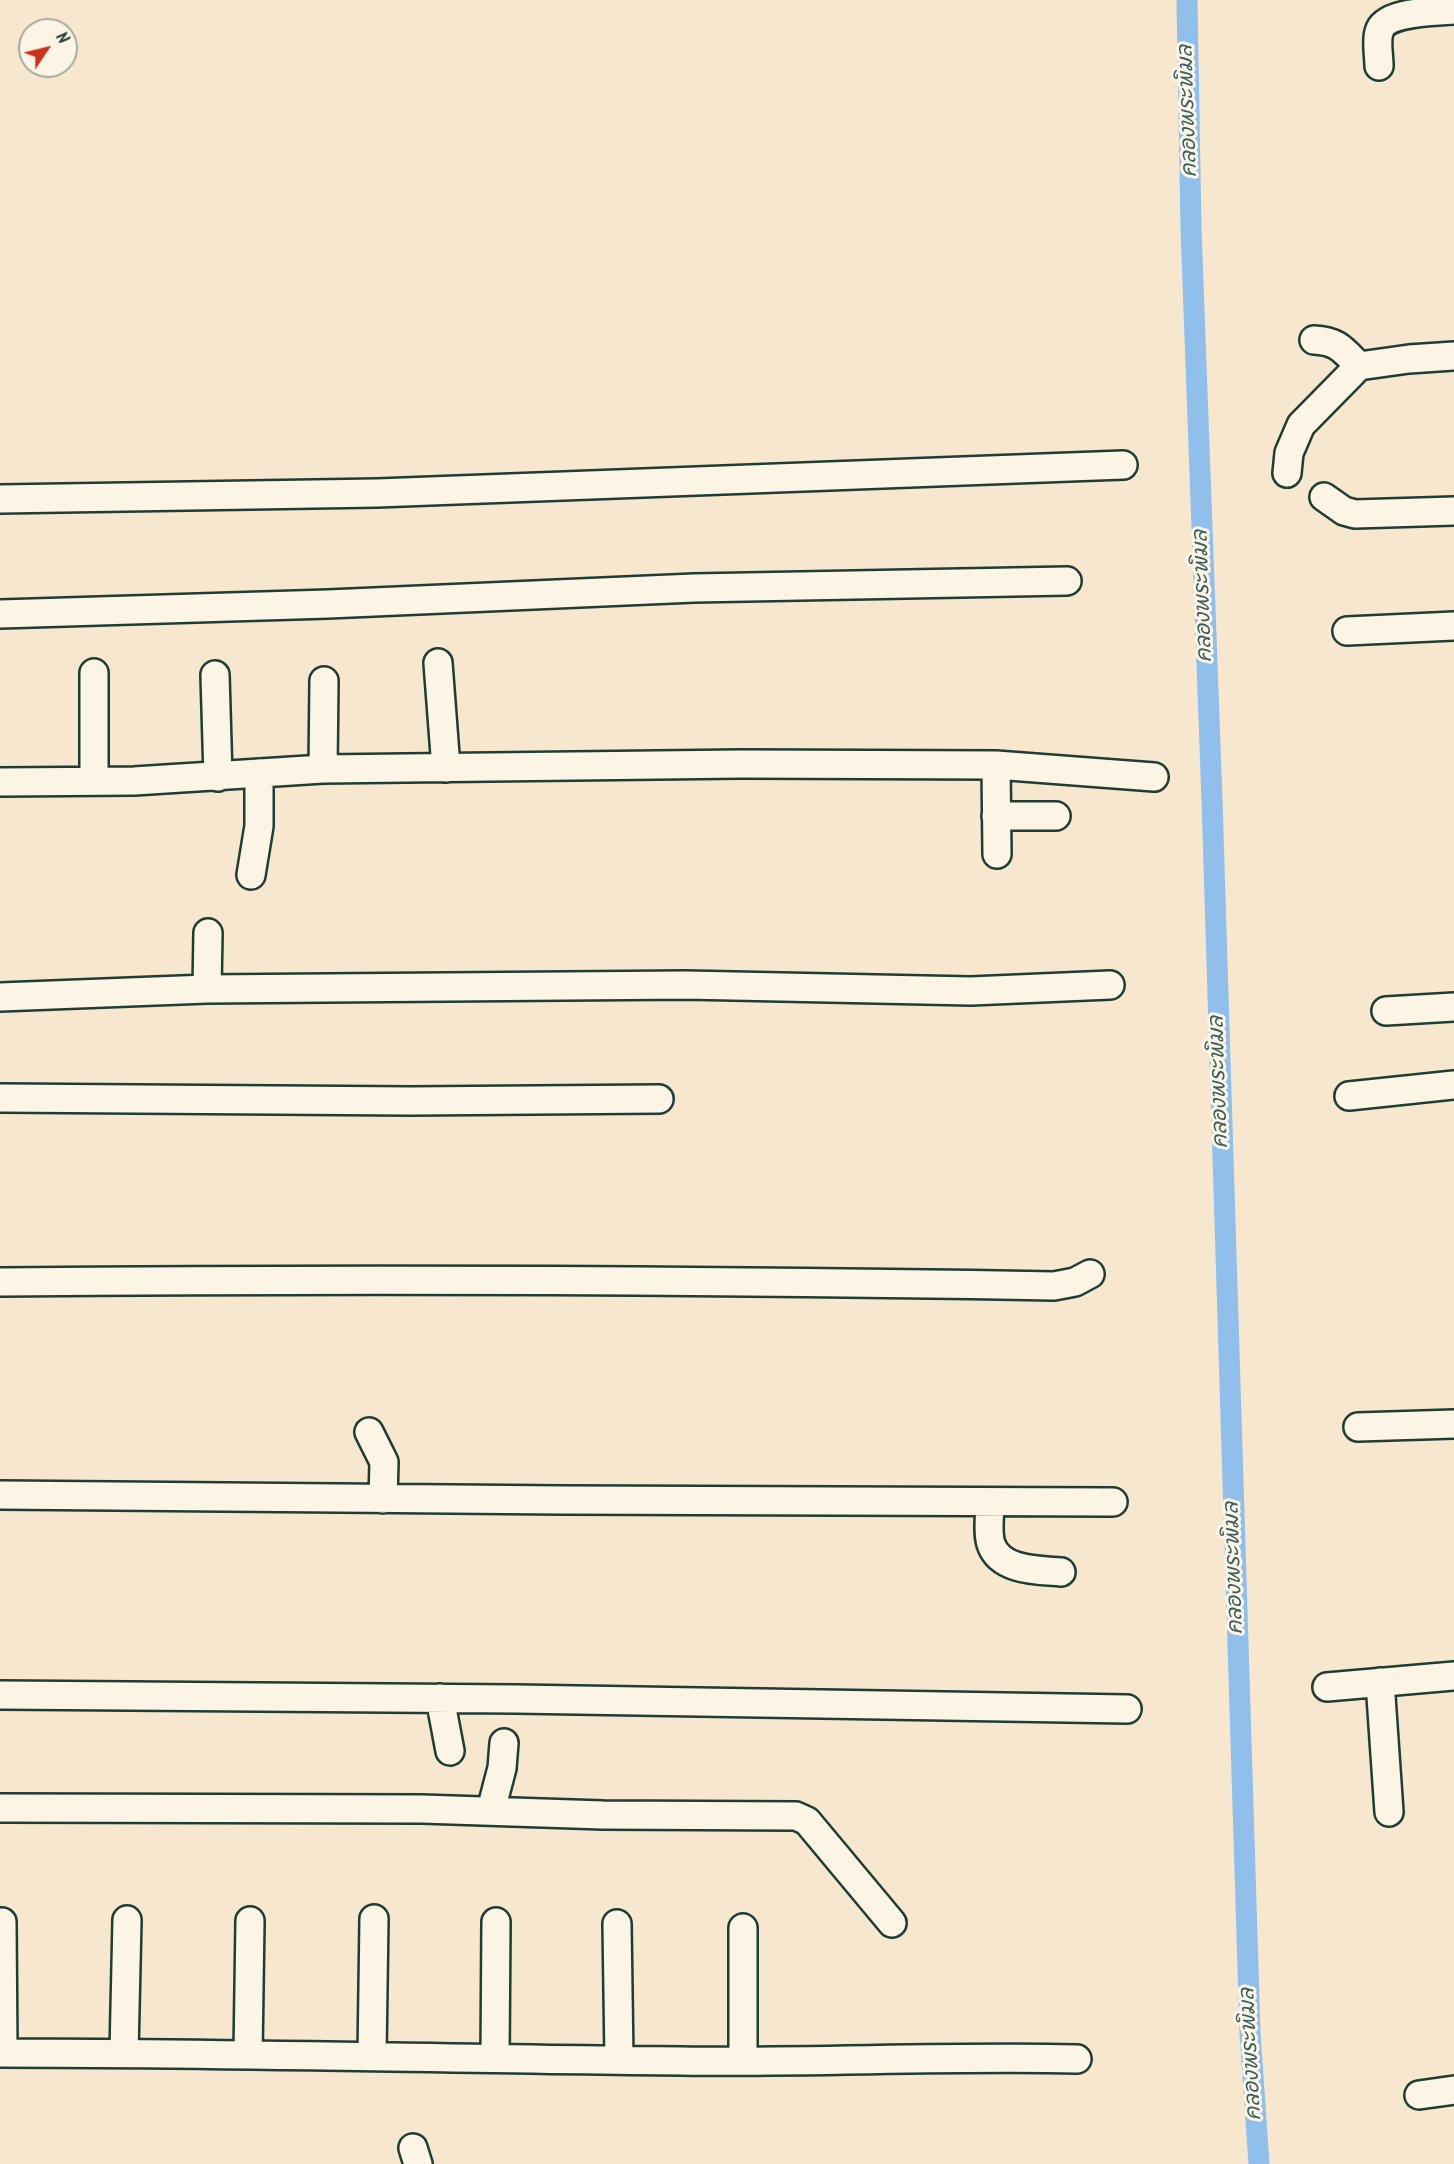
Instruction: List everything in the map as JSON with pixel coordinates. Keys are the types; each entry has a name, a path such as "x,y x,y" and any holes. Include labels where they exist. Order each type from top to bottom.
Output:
{"street":[{"path":"1379,66 1378,33 1382,24 1393,17 1454,10"},
{"path":"1314,340 1333,342 1359,366"},
{"path":"1287,473 1289,453 1301,425 1359,366 1454,356"},
{"path":"0,499 377,493 1124,465"},
{"path":"1324,496 1344,511 1355,514 1454,511"},
{"path":"0,615 694,588 1066,581"},
{"path":"1347,631 1454,626"},
{"path":"438,663 446,768"},
{"path":"94,673 94,781"},
{"path":"215,675 218,777"},
{"path":"323,769 324,681"},
{"path":"0,782 218,777 323,769 741,764 996,765 1154,777"},
{"path":"996,765 997,854"},
{"path":"251,875 259,826 259,773"},
{"path":"996,816 1056,816"},
{"path":"207,933 207,989"},
{"path":"0,997 207,989 686,985 971,991 1110,985"},
{"path":"1386,1011 1454,1007"},
{"path":"1349,1095 1454,1085"},
{"path":"0,1098 411,1101 659,1099"},
{"path":"0,1282 383,1279 791,1281 1054,1286 1075,1282 1090,1274"},
{"path":"1358,1427 1454,1424"},
{"path":"369,1432 384,1462 382,1499"},
{"path":"0,1495 1113,1502"},
{"path":"990,1502 991,1544 1003,1561 1024,1568 1061,1572"},
{"path":"1327,1687 1454,1676"},
{"path":"1380,1682 1389,1812"},
{"path":"0,1695 440,1698 1127,1710"},
{"path":"440,1698 450,1751"},
{"path":"491,1810 502,1768 504,1743"},
{"path":"0,1808 491,1810 603,1815 796,1816 807,1821 892,1923"},
{"path":"372,2055 374,1919"},
{"path":"124,2053 127,1920"},
{"path":"248,2054 250,1921"},
{"path":"2,1922 2,2053 372,2055 743,2061 1009,2057 1077,2059"},
{"path":"495,2057 496,1922"},
{"path":"617,1924 619,2060"},
{"path":"743,1928 743,2061"},
{"path":"1419,2095 1454,2090"}],"waterway":[{"name":"คลองพระพิมล","path":"1187,0 1191,228 1212,800 1250,2033 1259,2164"}]}
